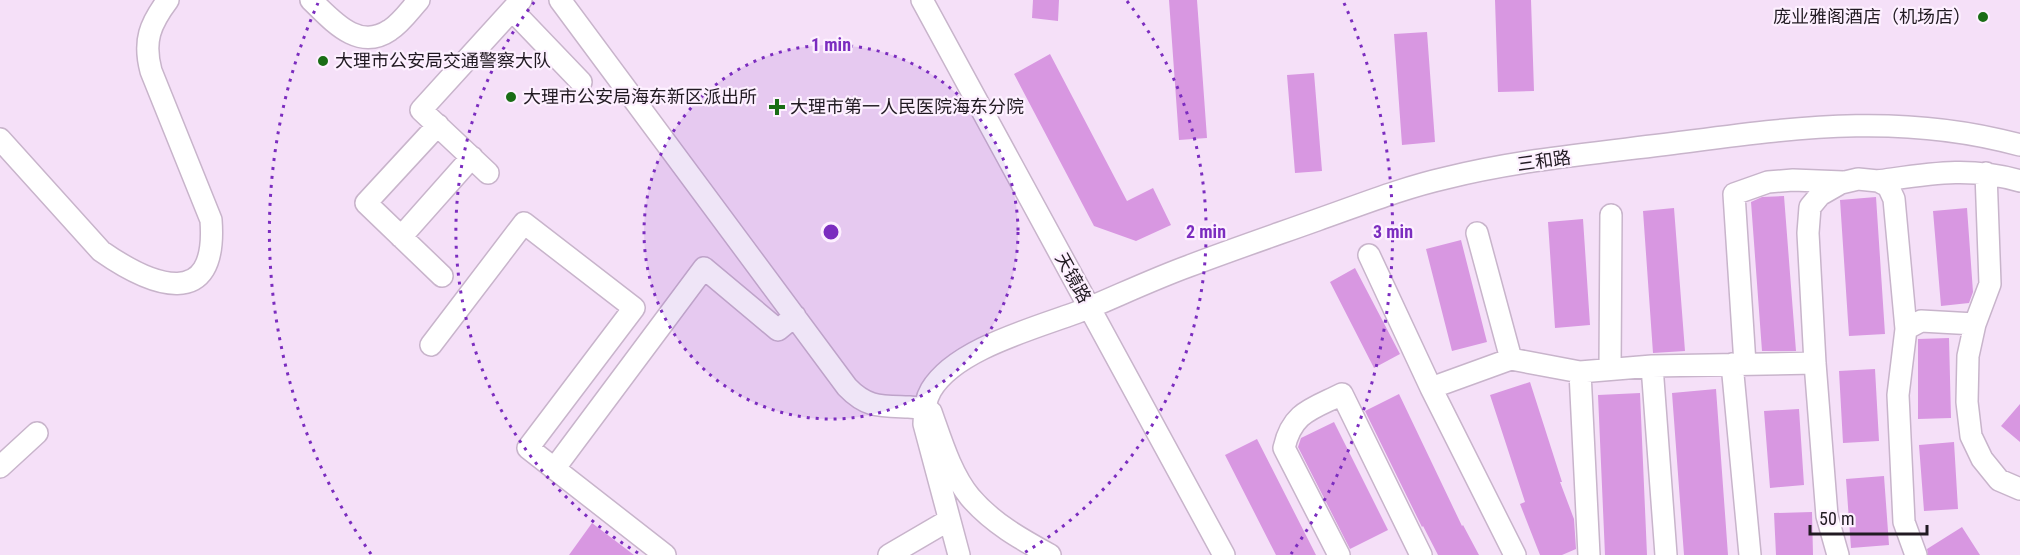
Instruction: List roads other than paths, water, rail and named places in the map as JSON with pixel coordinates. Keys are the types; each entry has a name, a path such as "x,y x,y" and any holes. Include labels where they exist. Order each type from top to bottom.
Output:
{"street":[{"path":"0,139 101,251 148,279 163,283 184,283 199,276 211,254 211,220 147,58 146,46 152,24 168,0"},
{"path":"311,0 341,30 355,36 367,37 379,36 391,30 419,0"},
{"path":"560,0 847,387 866,403 925,408 931,412 959,480 969,495 981,509 1013,534 1050,555"},
{"name":"天镜路","path":"922,0 1224,555"},
{"path":"488,173 421,110 517,5 581,82"},
{"path":"438,125 366,203 442,276"},
{"name":"三和路","path":"925,408 929,393 940,377 969,355 1002,339 1089,307 1189,266 1378,198 1446,178 1518,164 1818,126 1876,125 1938,128 2020,144"},
{"path":"401,237 472,157"},
{"path":"1838,555 1827,516 1815,363 1808,233 1810,207 1820,195 1858,179 1878,181 1956,172 1986,173 2020,181"},
{"path":"1986,173 1990,284 1975,324 1968,356 1967,402 1971,436 1982,459 1999,480 2020,489"},
{"path":"1750,555 1738,364 1734,194 1768,182 1793,180 1847,182"},
{"path":"1878,181 1888,186 1894,199 1906,329 1898,395 1904,522 1916,555"},
{"path":"1610,369 1611,215"},
{"path":"431,345 524,223 634,308 528,448 665,555"},
{"path":"1477,233 1511,359"},
{"path":"1369,255 1431,388 1515,555"},
{"path":"554,469 704,268 778,330 795,316"},
{"path":"1906,329 1921,321 1975,324"},
{"path":"1431,388 1511,359 1580,372 1652,366 1815,363"},
{"path":"1652,366 1666,555"},
{"path":"1580,372 1589,555"},
{"path":"1339,555 1284,447 1287,433 1301,414 1342,394 1421,555"},
{"path":"925,408 924,424 929,448 959,555"},
{"path":"0,467 37,433"},
{"path":"889,555 949,520"}],"place":[{"name":"庞业雅阁酒店（机场店）","path":"1983,17"},
{"name":"大理市公安局交通警察大队","path":"323,61"},
{"name":"大理市公安局海东新区派出所","path":"511,97"},
{"name":"大理市第一人民医院海东分院","path":"777,107"}]}
